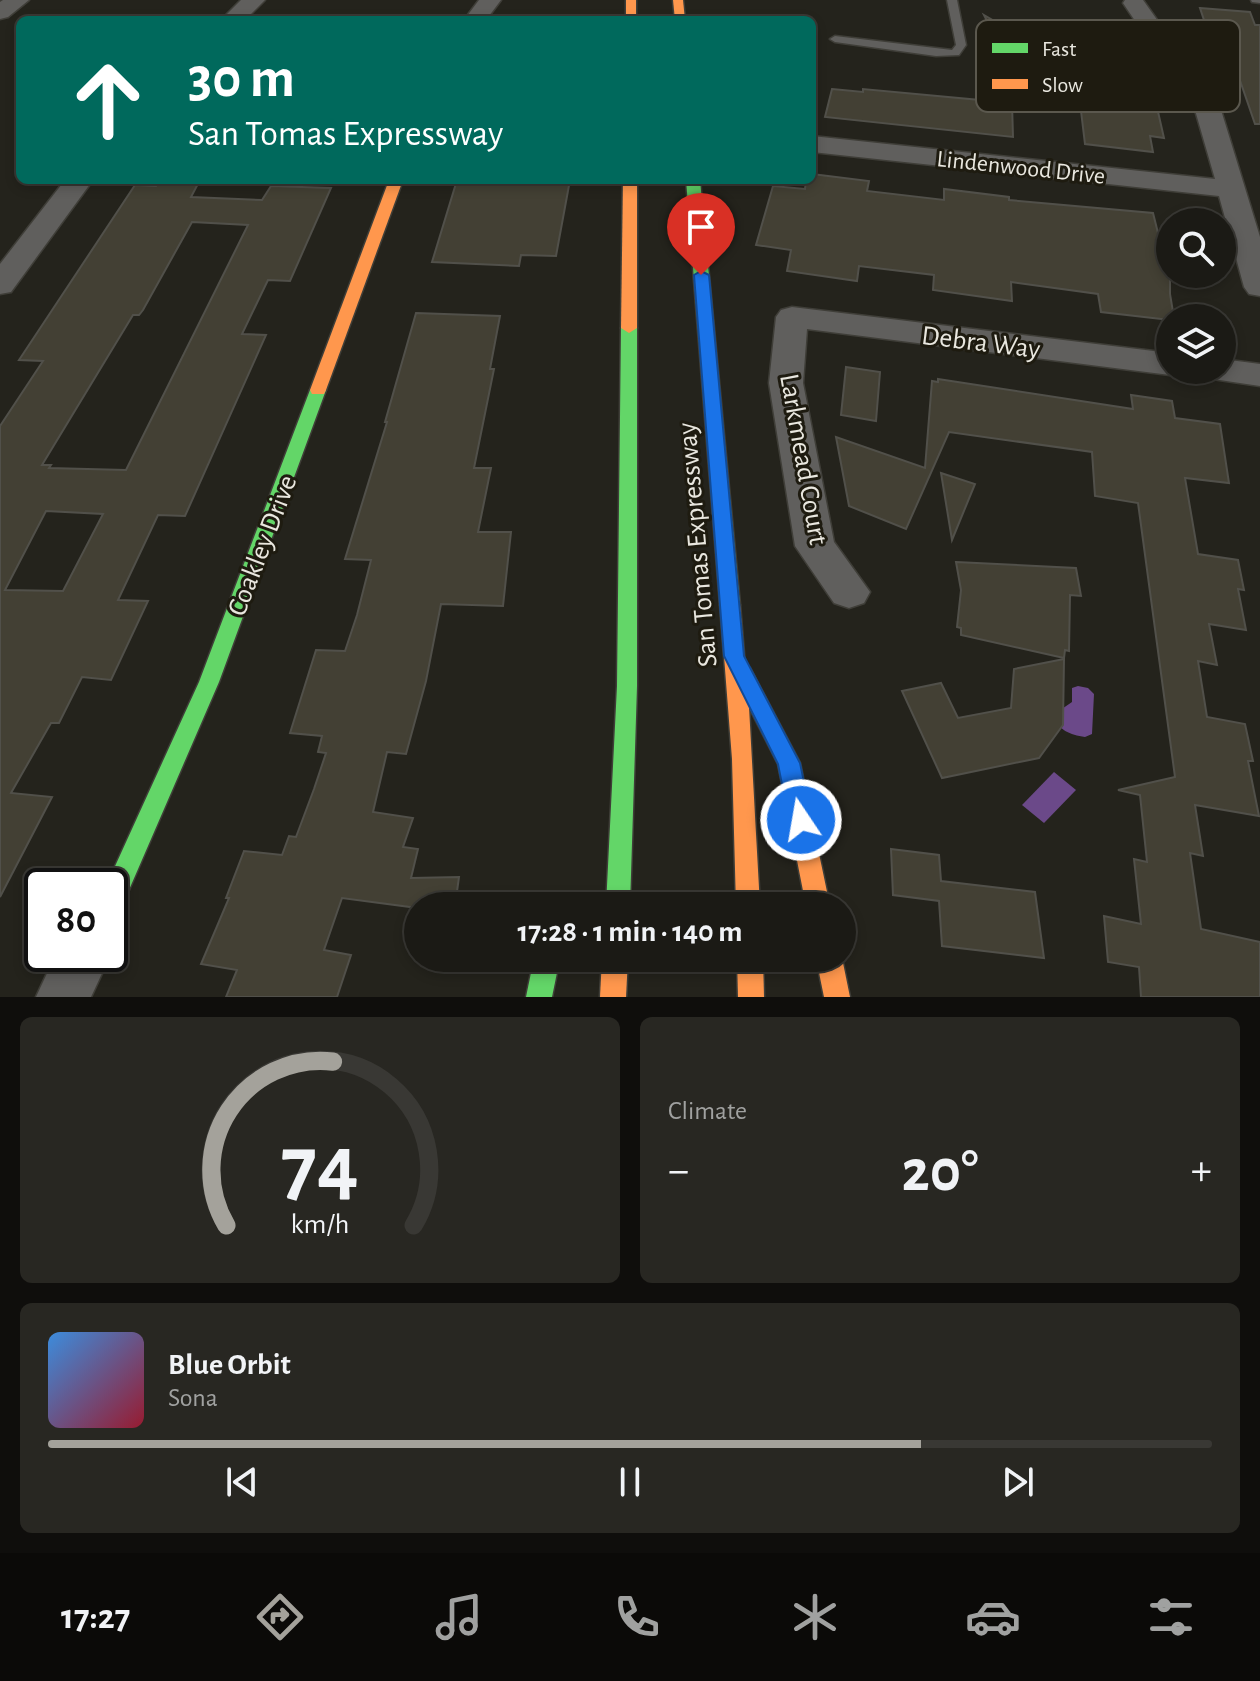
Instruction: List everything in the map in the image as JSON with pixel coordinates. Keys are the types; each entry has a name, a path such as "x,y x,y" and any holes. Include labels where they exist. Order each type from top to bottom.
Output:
{"main road":[{"name":"Coakley Drive","path":"126,868 209,682 395,184"},
{"name":"San Tomas Expressway","path":"619,892 627,686 630,184"},
{"name":"San Tomas Expressway","path":"693,184 743,759 748,892"},
{"path":"734,656 789,763 815,892"},
{"path":"602,887 620,868"},
{"path":"539,997 544,972"},
{"path":"613,997 614,972"},
{"path":"750,972 751,997"},
{"path":"832,972 837,997"}],"street":[{"path":"0,12 18,0"},
{"path":"236,16 254,0"},
{"path":"1134,3 1147,20"},
{"path":"1209,112 1260,287"},
{"name":"Lindenwood Drive","path":"816,144 1230,189"},
{"path":"0,285 76,184"},
{"name":"Debra Way","path":"792,317 1156,362"},
{"name":"Larkmead Court","path":"792,317 786,383 815,546 849,592"},
{"path":"1236,372 1260,375"},
{"path":"63,997 75,972"}],"lane":[{"path":"835,39 955,53 961,45 952,0"}],"shaded area":[{"path":"1072,688 1088,688 1094,694 1092,734 1085,737 1065,731 1053,715 1072,702"},
{"path":"1054,772 1076,790 1044,823 1022,805"}],"building":[{"path":"1200,8 1250,12 1255,25 1260,25 1260,124 1255,124 1240,80 1240,20 1204,20"},
{"path":"832,89 976,100 976,112 1012,112 1013,137 825,117"},
{"path":"1081,112 1158,112 1164,138 1150,136 1153,152 1085,144"},
{"path":"816,174 869,181 867,191 944,200 944,189 1009,197 1009,200 1153,213 1156,225 1156,288 1170,288 1172,304 1156,304 1156,318 1101,312 1098,294 1011,282 1012,301 933,290 934,275 859,266 857,281 787,271 791,250 756,245 773,186 805,189 806,184 816,184"},
{"path":"198,184 191,197 262,200 271,186 331,188 290,281 268,280 242,334 266,335 185,516 158,515 118,600 148,601 111,680 82,677 59,723 51,723 11,793 52,797 0,897 0,426 43,361 19,360 135,185","holes":["192,222 248,225 126,470 49,468 51,465 42,465 133,315 139,315 143,310","46,511 103,514 63,591 5,590"]},
{"path":"456,184 569,184 556,256 521,255 519,266 432,262"},
{"path":"416,313 500,316 490,369 494,369 474,468 491,468 478,532 511,532 503,606 441,604 426,681 406,754 387,752 373,812 413,818 403,847 418,849 411,878 459,877 457,892 404,892 404,906 342,898 324,950 351,955 337,997 226,997 237,970 201,964 229,898 226,898 244,851 282,855 289,836 296,837 314,789 326,753 318,752 322,736 290,733 316,650 345,651 357,615 371,560 345,559"},
{"path":"846,367 880,372 876,421 841,415"},
{"path":"938,379 1133,409 1131,395 1172,401 1175,418 1220,424 1229,483 1185,478 1198,554 1238,560 1244,590 1238,589 1246,630 1209,624 1217,665 1198,661 1207,717 1245,724 1253,761 1248,761 1259,816 1195,805 1203,856 1190,853 1201,929 1260,942 1260,997 1141,997 1139,967 1108,962 1104,916 1141,924 1134,859 1147,862 1140,795 1118,790 1175,777 1138,503 1095,496 1092,452 949,432 906,529 849,506 836,437 925,468 932,381 938,382"},
{"path":"941,473 975,484 952,540"},
{"path":"956,562 1076,568 1081,596 1070,595 1069,651 1065,650 1064,658 961,635 961,628 957,627 961,590"},
{"path":"1064,659 1063,725 1039,758 942,778 902,691 941,683 958,718 1011,708 1014,669"},
{"path":"891,849 939,855 941,881 1035,892 1044,958 942,946 939,901 893,895"}],"traffic: fast":[{"path":"693,184 730,605"},
{"path":"619,892 627,686 629,328"},
{"path":"126,868 209,682 318,390"},
{"path":"539,997 544,972"}],"traffic: slow":[{"path":"631,0 631,16"},
{"path":"678,0 680,16"},
{"path":"318,390 395,184"},
{"path":"629,328 630,184"},
{"path":"730,605 743,759 748,892"},
{"path":"743,674 789,763 815,892"},
{"path":"613,997 614,972"},
{"path":"750,972 751,997"},
{"path":"832,972 837,997"}],"route":[{"path":"701,275 734,656 789,763 801,820"}]}
